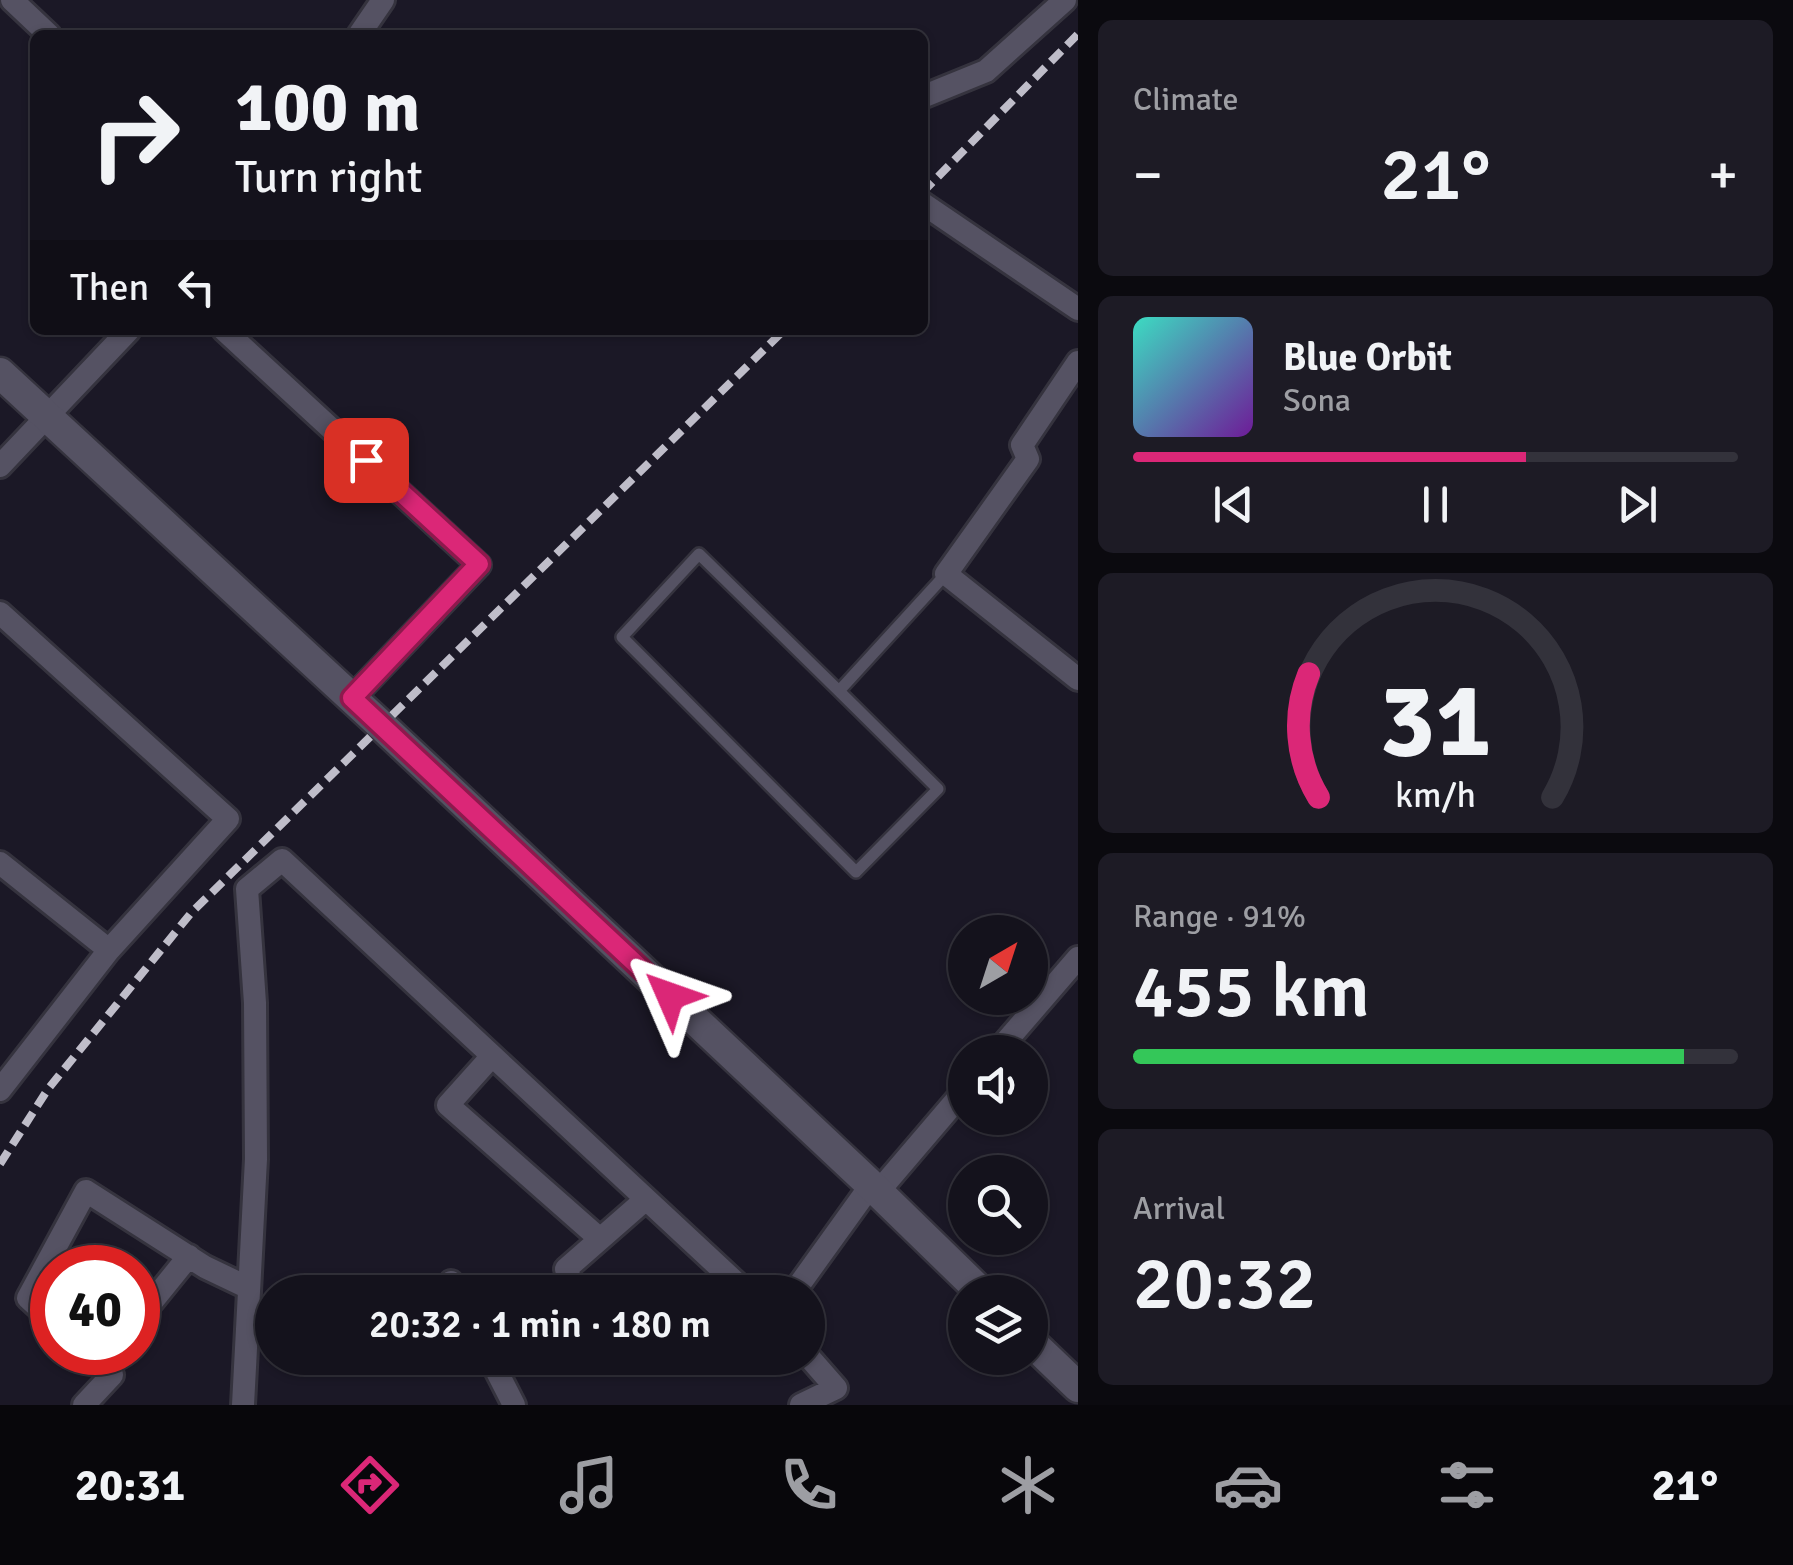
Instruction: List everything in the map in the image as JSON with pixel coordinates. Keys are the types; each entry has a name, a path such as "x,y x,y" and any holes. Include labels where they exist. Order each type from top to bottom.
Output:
{"street":[{"path":"12,0 44,30"},
{"path":"363,30 384,0"},
{"path":"928,94 986,70 1066,0"},
{"path":"928,208 1078,309"},
{"path":"0,466 123,335"},
{"path":"229,335 479,564 352,698"},
{"path":"1078,362 1022,445 1028,459 946,574 1078,680"},
{"path":"0,372 964,1275"},
{"path":"0,613 228,819 109,950 2,1080"},
{"path":"244,1405 256,1120 255,1003 248,889 282,860 728,1275"},
{"path":"0,863 109,950"},
{"path":"1012,1035 1078,958"},
{"path":"492,1056 448,1105 600,1239"},
{"path":"807,1275 874,1188 948,1108"},
{"path":"57,1245 86,1191 189,1256 250,1288"},
{"path":"569,1275 566,1269 646,1199"},
{"path":"160,1292 189,1256"},
{"path":"1048,1358 1078,1389 1068,1405"},
{"path":"84,1405 112,1375"},
{"path":"499,1375 514,1405"},
{"path":"801,1405 836,1388 825,1375"}],"lane":[{"path":"699,554 839,690 938,789 856,872 622,637 699,554"},
{"path":"839,690 946,574"}],"railway":[{"path":"928,187 1078,34"},
{"path":"0,1164 48,1089 191,913 779,335"}],"route":[{"path":"366,460 479,564 352,698 670,996"}]}
